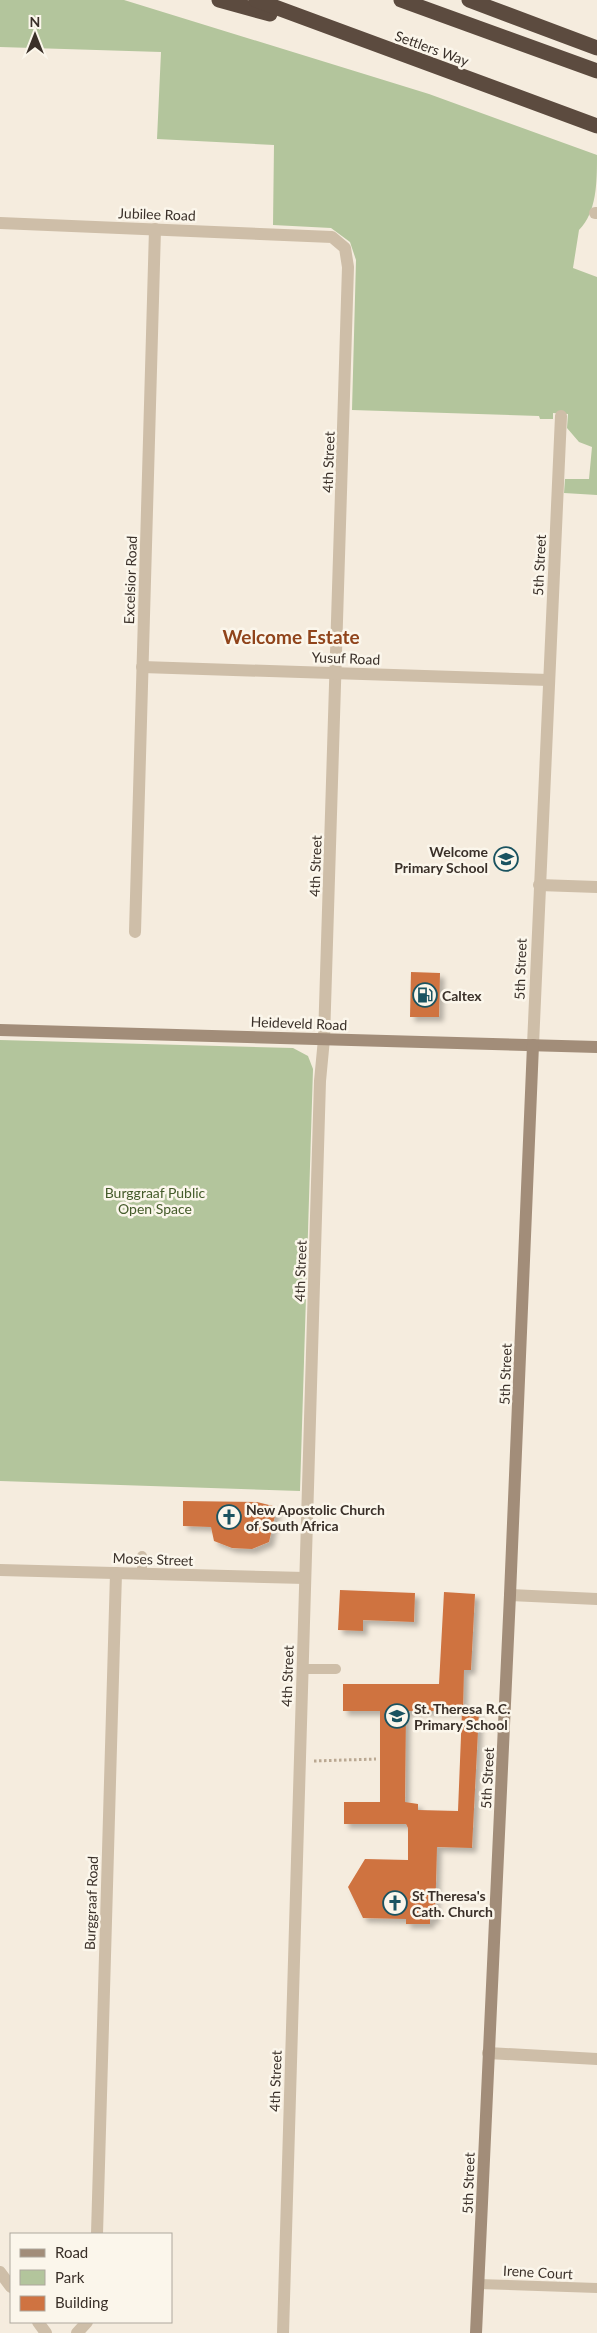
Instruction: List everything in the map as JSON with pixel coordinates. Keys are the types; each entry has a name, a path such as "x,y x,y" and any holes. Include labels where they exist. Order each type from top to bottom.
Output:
{"highway":[{"path":"219,0 360,39"},
{"name":"Settlers Way","path":"256,0 597,126"},
{"path":"401,0 597,71"},
{"path":"469,0 597,48"}],"street":[{"name":"Jubilee Road","path":"0,223 312,234"},
{"name":"Excelsior Road","path":"135,932 155,229"},
{"name":"4th Street","path":"283,2333 320,1091 324,1039 348,267 345,248 339,241 332,237 312,234"},
{"name":"5th Street","path":"476,2333 510,1596 560,416"},
{"name":"Yusuf Road","path":"142,667 549,680"},
{"path":"539,885 597,887"},
{"name":"Heideveld Road","path":"0,1030 597,1047"},
{"name":"Moses Street","path":"0,1570 305,1578"},
{"name":"Burggraaf Road","path":"97,2233 116,1573"},
{"path":"510,1596 597,1599"},
{"path":"488,2053 597,2059"},
{"path":"0,2272 7,2288"},
{"path":"77,2333 85,2323"}],"lane":[{"path":"142,1556 142,1574"},
{"path":"302,1669 336,1669"},
{"name":"Irene Court","path":"478,2284 597,2288"}],"path":[{"path":"300,1761 376,1759"}],"green space":[{"path":"0,0 124,0 429,94 597,155 595,196 585,223 579,230 573,268 597,277 597,495 564,493 565,479 589,479 592,447 579,442 567,428 568,414 553,413 553,419 540,419 539,416 352,410 356,260 350,242 331,228 273,225 274,145 157,139 161,52 0,47"},
{"name":"Burggraaf Public Open Space","path":"0,1040 293,1048 308,1056 313,1069 300,1491 0,1481"}],"building":[{"name":"Caltex","path":"411,972 440,973 439,1017 410,1017"},
{"name":"New Apostolic Church of South Africa","path":"183,1501 257,1502 277,1507 269,1542 252,1549 232,1548 214,1541 211,1527 183,1526"},
{"path":"340,1590 415,1593 414,1622 363,1620 363,1631 338,1630"},
{"path":"444,1592 475,1594 471,1670 464,1670 463,1711 479,1711 472,1848 437,1847 435,1919 430,1919 430,1924 406,1924 406,1919 363,1918 348,1887 365,1859 408,1860 408,1828 406,1824 344,1824 344,1802 380,1802 380,1711 343,1711 343,1684 439,1684","holes":["406,1711 462,1711 458,1811 418,1810 418,1804 405,1802"]}],"place":[{"name":"Welcome Primary School","path":"506,859"},
{"name":"Caltex","path":"425,995"},
{"name":"New Apostolic Church of South Africa","path":"229,1517"},
{"name":"St. Theresa R.C. Primary School","path":"397,1716"},
{"name":"St Theresa's Cath. Church","path":"395,1903"}],"district":[{"name":"Welcome Estate","path":"291,636"}]}
